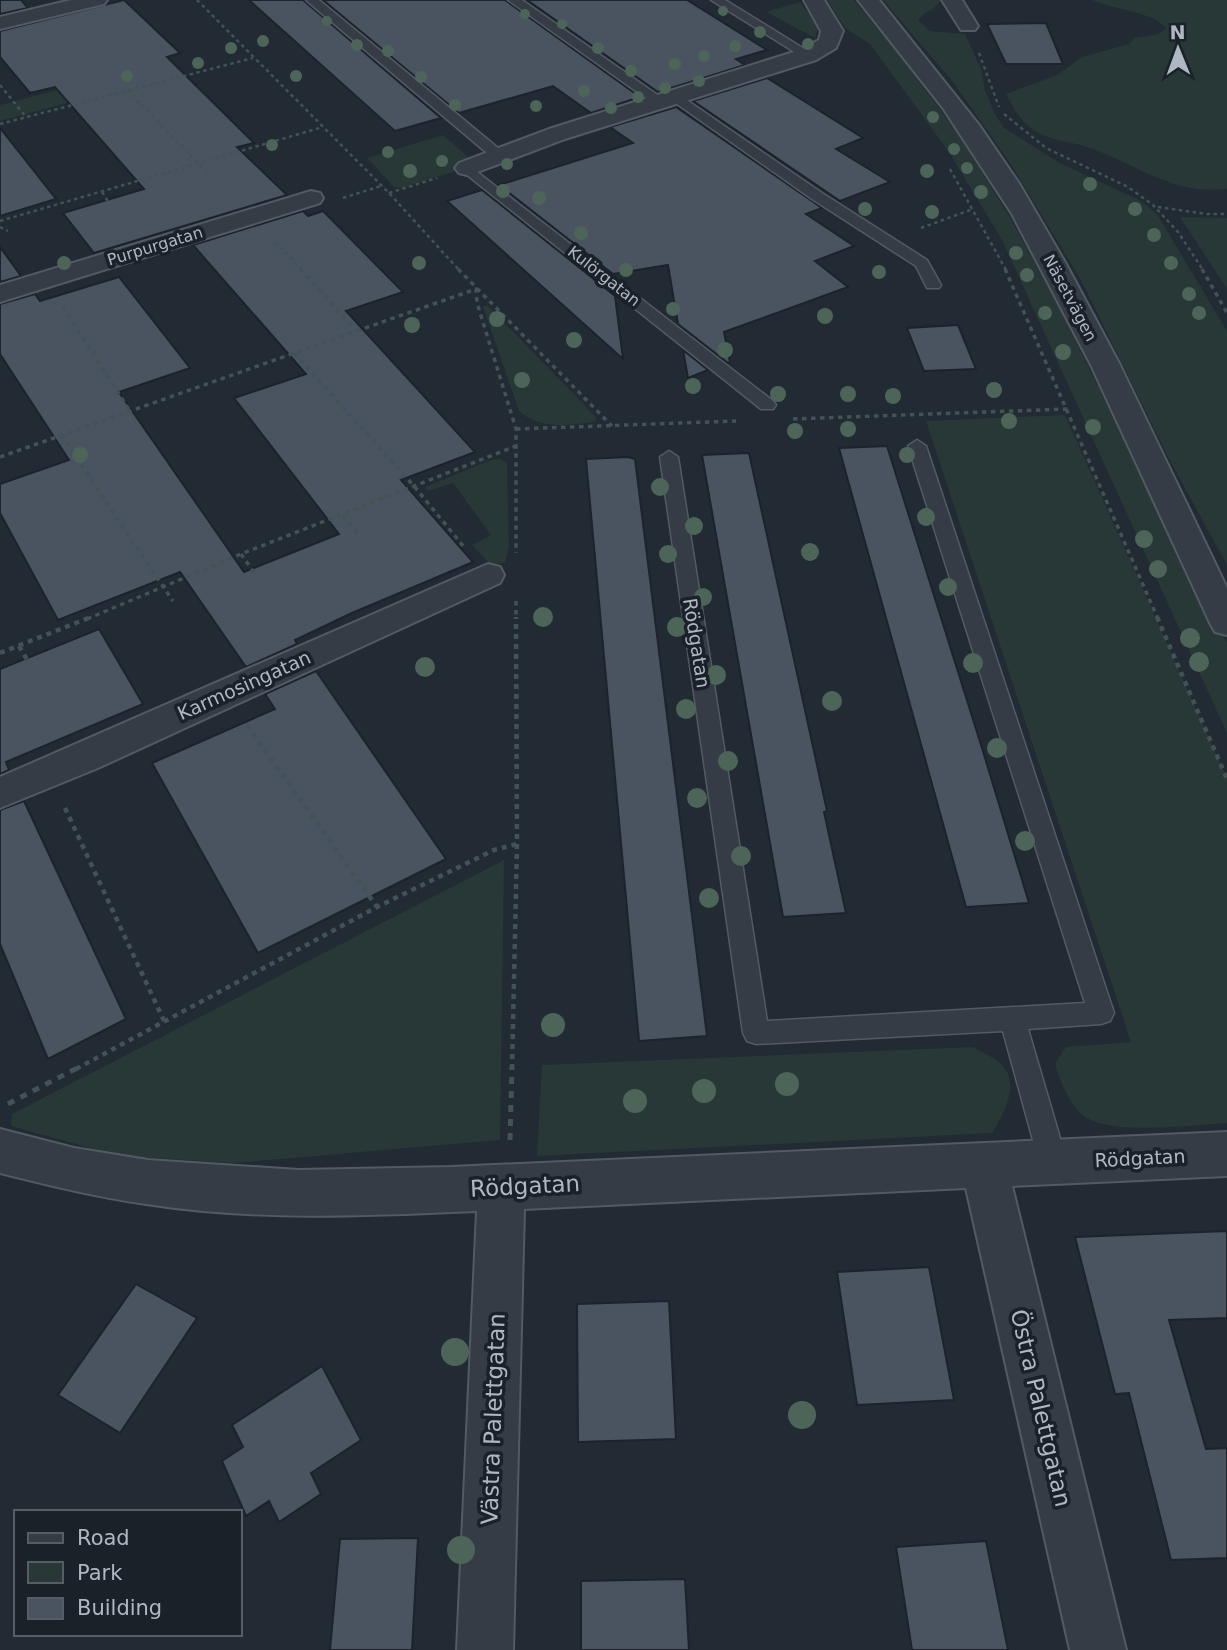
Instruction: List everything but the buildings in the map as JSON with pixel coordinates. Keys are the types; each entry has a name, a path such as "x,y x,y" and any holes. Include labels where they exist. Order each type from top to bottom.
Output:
{"street":[{"path":"0,23 97,0"},
{"path":"467,168 667,99 808,55 828,43 832,31 814,0"},
{"name":"Näsetvägen","path":"868,0 958,112 1025,213 1094,342 1227,623"},
{"path":"952,0 968,26"},
{"name":"Purpurgatan","path":"0,294 311,198"},
{"name":"Karmosingatan","path":"0,793 221,695 507,575"},
{"name":"Rödgatan","path":"0,1151 56,1168 164,1186 273,1193 500,1187 1227,1154"},
{"name":"Östra Palettgatan","path":"984,1166 1098,1650"},
{"name":"Västra Palettgatan","path":"485,1650 500,1187"}],"lane":[{"path":"312,0 499,156"},
{"path":"514,0 922,263 933,285"},
{"path":"717,0 808,55"},
{"name":"Kulörgatan","path":"467,168 767,405"},
{"name":"Rödgatan","path":"668,457 756,1033 1101,1013 916,446"},
{"path":"1012,1020 1053,1162"}],"path":[{"path":"197,0 389,193 477,289 612,426"},
{"path":"968,26 989,74 999,107 1015,126 1032,140 1081,167 1135,191 1157,207 1176,226 1227,313"},
{"path":"0,124 254,57"},
{"path":"0,85 26,117"},
{"path":"127,90 207,172"},
{"path":"0,221 323,127"},
{"path":"389,193 467,168"},
{"path":"949,168 1017,293 1227,779"},
{"path":"102,192 109,203"},
{"path":"1157,207 1227,214"},
{"path":"888,240 973,209"},
{"path":"252,216 355,331"},
{"path":"0,227 8,231"},
{"path":"45,280 130,411"},
{"path":"0,457 477,289"},
{"path":"477,289 477,303 516,429 507,575 517,844 509,1140 518,1139"},
{"path":"294,353 414,486 507,575"},
{"path":"61,435 173,601"},
{"path":"0,653 164,588 241,554 516,446"},
{"path":"343,516 358,533"},
{"path":"241,554 255,574"},
{"path":"19,646 29,663"},
{"path":"221,695 241,716 377,906"},
{"path":"49,773 165,1023"},
{"path":"0,1108 165,1023 377,906 494,850 517,844"}],"green space":[{"path":"827,0 854,0 956,131 1011,219 1058,306 1227,643 1227,733 1002,240 949,152 870,44 846,29"},
{"path":"883,0 941,0 918,20 930,31 965,34 981,69 993,110 1003,127 1060,163 1141,201 1157,214 1227,331 1227,565 1169,459 1082,282 1010,163 953,82"},
{"path":"1092,0 1227,0 1227,189 1208,190 1174,184 1093,149 1039,133 1027,125 1017,113 1006,94 1057,75 1082,57 1129,44 1134,38 1158,34 1166,28 1142,14"},
{"path":"800,2 818,26 815,38 766,12"},
{"path":"108,77 119,89 0,121 0,105"},
{"path":"443,135 469,158 459,170 401,188 394,187 367,158"},
{"path":"1180,217 1227,218 1227,289"},
{"path":"487,305 596,417 595,422 545,424 519,411 483,307"},
{"path":"1065,415 1227,778 1227,1123 1135,1128 1100,1123 1087,1118 1076,1108 1063,1086 1055,1063 1066,1047 1131,1042 926,421"},
{"path":"501,459 507,463 509,547 505,563 490,564 472,545 491,535 453,483 428,491 425,487 491,460"},
{"path":"504,860 500,1140 234,1163 119,1156 11,1126 12,1114"},
{"path":"973,1047 998,1061 1009,1078 1006,1107 992,1133 537,1156 542,1065"}]}
